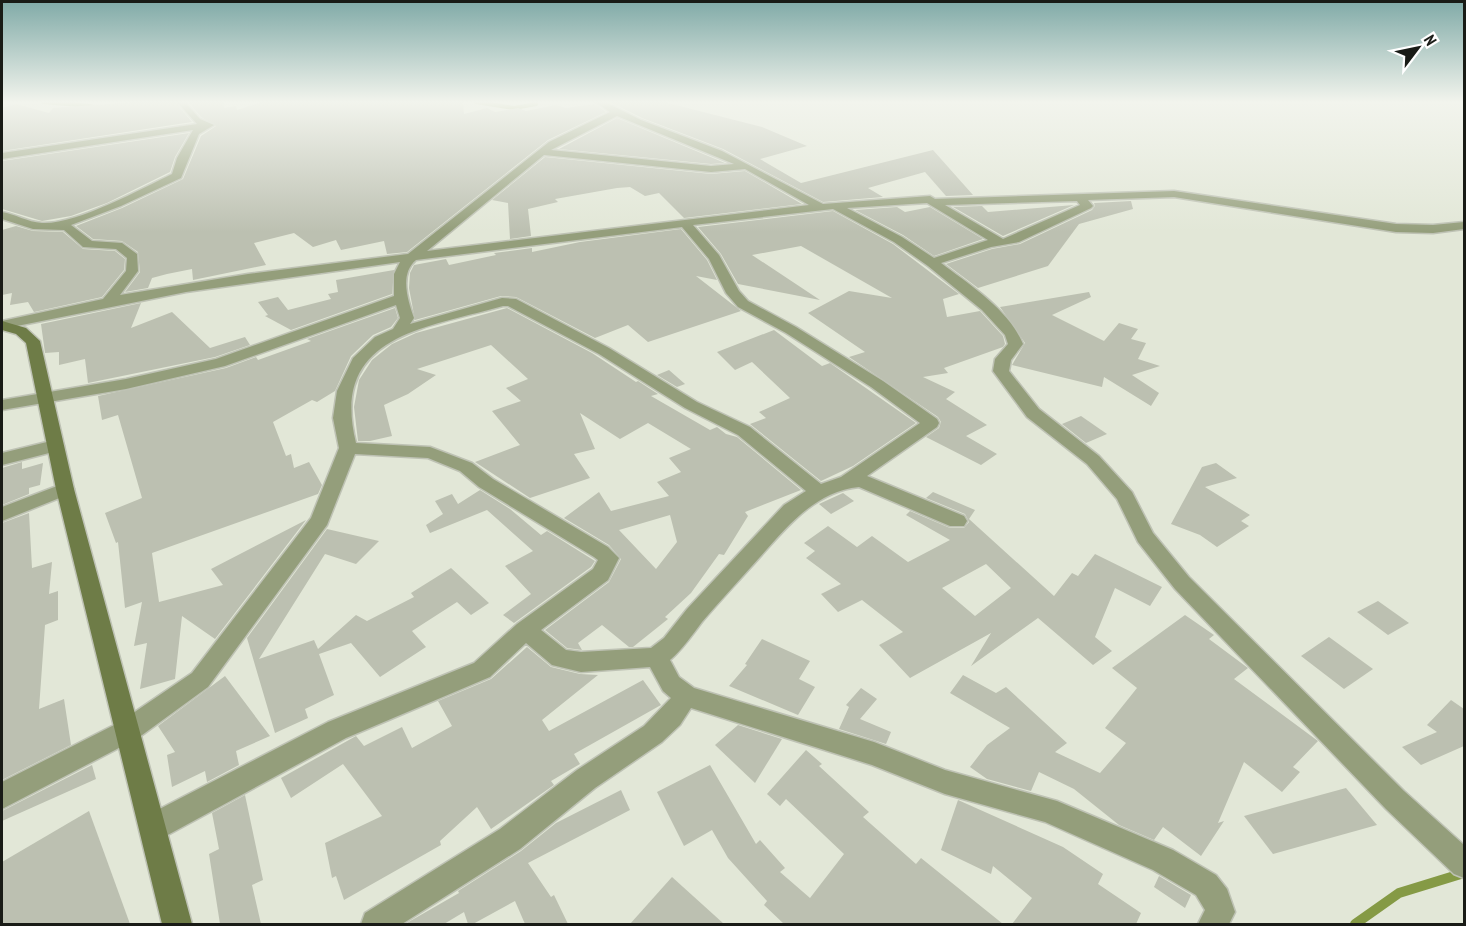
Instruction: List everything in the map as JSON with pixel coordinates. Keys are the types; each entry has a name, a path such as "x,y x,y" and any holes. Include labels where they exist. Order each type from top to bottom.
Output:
{"street":[{"path":"2,156 74,145"},
{"path":"57,226 127,200 177,177 182,158 191,145"},
{"path":"398,332 407,318 400,299 401,268 550,145"},
{"path":"700,145 747,166 819,206"},
{"path":"542,152 711,169 747,166"},
{"path":"932,202 1174,194 1396,228 1433,229 1464,225"},
{"path":"933,262 990,243 1002,243 1087,206 1080,196"},
{"path":"2,325 110,300 223,280 819,206 930,200 1002,243"},
{"path":"833,205 933,262 1009,328 1016,344 1003,359 1000,371 1033,412 1093,460 1125,496 1145,537 1182,583 1395,800 1464,864"},
{"path":"2,215 39,227 57,226 74,230 82,242 93,245 116,244 124,247 133,257 132,271 110,300"},
{"path":"684,222 714,258 733,293 743,304 811,342 931,423 845,483"},
{"path":"2,405 126,384 220,363 400,299"},
{"path":"2,796 129,730 200,680 320,520 348,448 341,418 345,391 358,361 380,340 398,332 502,302 511,302 604,351 691,405 744,431 819,492"},
{"path":"2,325 21,331 33,341 47,396 65,489 154,827 177,924"},
{"path":"2,459 55,446"},
{"path":"154,827 337,730 482,670 525,630 601,574 609,558 486,483 466,467 430,453 348,448"},
{"path":"525,630 560,658 581,662 656,657 672,645 695,615 791,510 819,492 845,483 861,481 957,521"},
{"path":"2,514 65,489"},
{"path":"656,657 671,684 686,696 874,754 945,782 1047,810 1163,860 1206,885 1217,899 1220,912 1213,924"},
{"path":"376,924 510,839 586,779 653,734 672,717 686,696"}],"building":[{"path":"2,145 40,145 2,151"},
{"path":"107,145 182,145 170,172 107,203 71,216 42,221 2,209 2,161"},
{"path":"197,145 541,145 407,252 387,254 384,241 341,250 336,240 313,247 294,233 254,243 266,265 193,280 192,269 152,278 148,288 125,292 140,272 138,252 122,241 93,239 76,226 122,208 183,179"},
{"path":"566,145 682,145 725,163 711,164 559,149"},
{"path":"713,145 807,146 760,159 801,183 933,150 973,195 946,196 925,172 868,188 883,197 823,202"},
{"path":"545,157 711,174 745,171 802,204 684,218 659,193 645,196 630,187 617,188 555,199 558,202 528,209 531,236 510,239 508,203 492,200"},
{"path":"1131,201 1133,209 1079,224 1048,266 978,288 946,264 992,249 1020,244 1092,210 1094,203"},
{"path":"1074,205 1003,236 953,207 982,206 988,212"},
{"path":"897,207 905,212 930,207 983,239 934,256 903,235 855,210"},
{"path":"833,211 893,244 959,294 943,299 947,317 980,311 1003,336 1005,344 1003,347 944,368 948,373 923,377 955,392 946,399 987,425 966,436 997,454 981,465 926,437 939,428 941,422 938,417 849,357 865,352 808,313 849,291 892,298 801,246 752,255 820,300 738,284 721,254 698,227"},
{"path":"16,226 33,231 63,232 83,249 115,251 125,259 124,270 102,297 34,312 28,302 10,305 12,293 2,295 2,230"},
{"path":"681,229 707,260 717,280 696,276 741,311 648,342 628,325 595,338 516,297 501,296 415,320 409,288 410,273 414,265 446,259 449,265 496,255 494,253 532,248 532,252 580,242"},
{"path":"394,270 392,294 291,330 265,316 268,315 258,302 278,297 288,310 331,299 328,294 338,292 336,280"},
{"path":"1089,292 1091,297 1052,315 1104,341 1119,323 1138,329 1131,339 1146,343 1138,359 1160,366 1132,375 1159,393 1151,406 1104,377 1102,387 1012,365 1025,343 1000,307"},
{"path":"141,303 131,328 172,312 210,348 245,337 250,345 215,357 88,383 85,359 59,365 59,352 45,353 41,324"},
{"path":"395,308 398,318 391,327 373,335 351,356 335,391 317,402 312,400 273,422 286,456 291,454 294,468 309,462 322,485 318,494 152,553 159,602 223,585 211,569 306,520 215,639 182,616 175,679 140,689 147,643 134,646 142,602 125,608 118,542 116,543 105,513 142,498 118,415 102,420 98,396 226,368 256,357 258,360 311,341 307,339"},
{"path":"507,308 592,353 658,394 651,396 710,430 717,427 726,434 737,437 801,490 745,512 748,516 724,555 719,554 691,593 665,617 668,619 633,647 629,647 602,625 578,643 582,650 567,648 545,630 609,582 621,559 609,545 564,518 599,492 611,511 669,496 657,482 681,472 669,458 691,449 648,423 620,439 580,413 595,449 574,454 590,478 530,498 475,462 520,445 492,411 521,401 506,388 528,379 491,345 417,369 436,375 408,394 384,405 392,436 358,441 354,407 359,380 372,360 392,344 416,333","holes":["670,515 677,542 656,569 619,530"]},
{"path":"774,330 822,366 830,363 916,423 853,466 821,481 750,424 766,418 759,412 790,398 752,362 735,370 717,352"},
{"path":"669,370 685,384 677,387 657,375"},
{"path":"1081,416 1107,434 1086,443 1062,424"},
{"path":"22,462 22,469 43,463 40,485 29,488 29,494 2,505 2,468"},
{"path":"1216,463 1237,478 1205,487 1250,515 1241,521 1249,526 1217,547 1200,535 1171,524 1202,467"},
{"path":"480,490 510,509 541,535 547,531 595,561 591,567 514,623 503,615 531,594 505,566 533,551 487,510 430,533 426,525 443,514 435,501 452,494 458,504"},
{"path":"933,492 975,510 969,519 1054,596 1072,573 1078,576 1095,554 1162,587 1150,606 1115,588 1095,637 1112,651 1093,665 1038,618 971,666 991,633 910,678 879,645 903,632 862,600 838,612 821,594 841,584 806,558 815,551 804,543 828,526 857,547 872,536 908,562 950,540 906,515 910,511 950,528 964,528 969,522 965,514 926,498","holes":["986,564 1011,588 975,616 942,588"]},
{"path":"843,493 854,501 831,514 819,504"},
{"path":"29,513 32,568 52,562 49,594 58,591 58,620 45,625 39,709 64,699 71,745 2,780 2,523"},
{"path":"327,529 379,541 356,564 325,554 259,659 314,640 318,649 356,615 367,621 414,597 411,593 451,568 489,603 471,615 457,602 412,631 426,647 380,677 351,643 319,654 334,695 305,709 308,718 275,733 247,638"},
{"path":"1378,601 1409,623 1388,635 1357,612"},
{"path":"1185,615 1214,635 1209,639 1248,668 1234,679 1318,741 1293,767 1300,772 1282,792 1244,762 1218,823 1224,821 1201,856 1163,827 1154,840 1119,825 1074,789 1039,772 1031,791 987,779 970,767 987,745 1010,728 950,693 963,675 996,693 1006,687 1067,743 1055,752 1100,773 1126,743 1105,728 1137,688 1112,668"},
{"path":"1329,637 1373,669 1344,689 1301,656"},
{"path":"762,639 810,661 799,679 815,687 798,715 729,686 747,665 745,664"},
{"path":"527,647 551,667 580,674 598,675 542,720 549,731 643,680 661,705 574,754 580,764 551,781 554,785 491,829 477,807 440,841 441,845 344,900 336,876 332,878 325,843 382,816 343,764 291,798 281,778 356,736 364,746 402,727 412,748 452,726 438,701 491,679"},
{"path":"225,676 270,736 236,751 239,765 207,782 205,771 172,787 167,755 175,752 158,726"},
{"path":"861,688 877,699 860,719 891,732 886,744 839,729 849,707 846,705"},
{"path":"1451,700 1464,709 1464,746 1421,765 1402,747 1437,732 1427,725"},
{"path":"738,725 782,739 755,783 715,745"},
{"path":"806,750 822,764 819,766 869,812 863,817 916,864 921,858 1003,924 784,924 764,905 767,901 728,858 712,830 684,846 657,792 710,765 756,844 760,840 785,868 780,872 810,898 844,854 786,799 780,806 767,794"},
{"path":"92,765 96,779 2,821 2,811"},
{"path":"1346,788 1377,825 1273,854 1244,816"},
{"path":"621,790 630,810 528,863 551,897 554,895 568,924 525,924 515,901 473,924 468,924 464,912 444,924 405,924 459,893 458,891 521,851 556,823"},
{"path":"245,795 263,880 252,885 261,924 220,924 209,854 219,849 212,813"},
{"path":"958,800 1063,847 1103,874 1098,884 1141,913 1136,924 1012,924 1032,898 993,866 991,874 941,850"},
{"path":"89,811 130,924 2,924 2,862"},
{"path":"1159,876 1191,895 1185,908 1154,887"},
{"path":"672,877 724,924 630,924"}],"waterway":[{"path":"1355,924 1399,893 1464,873"}]}
